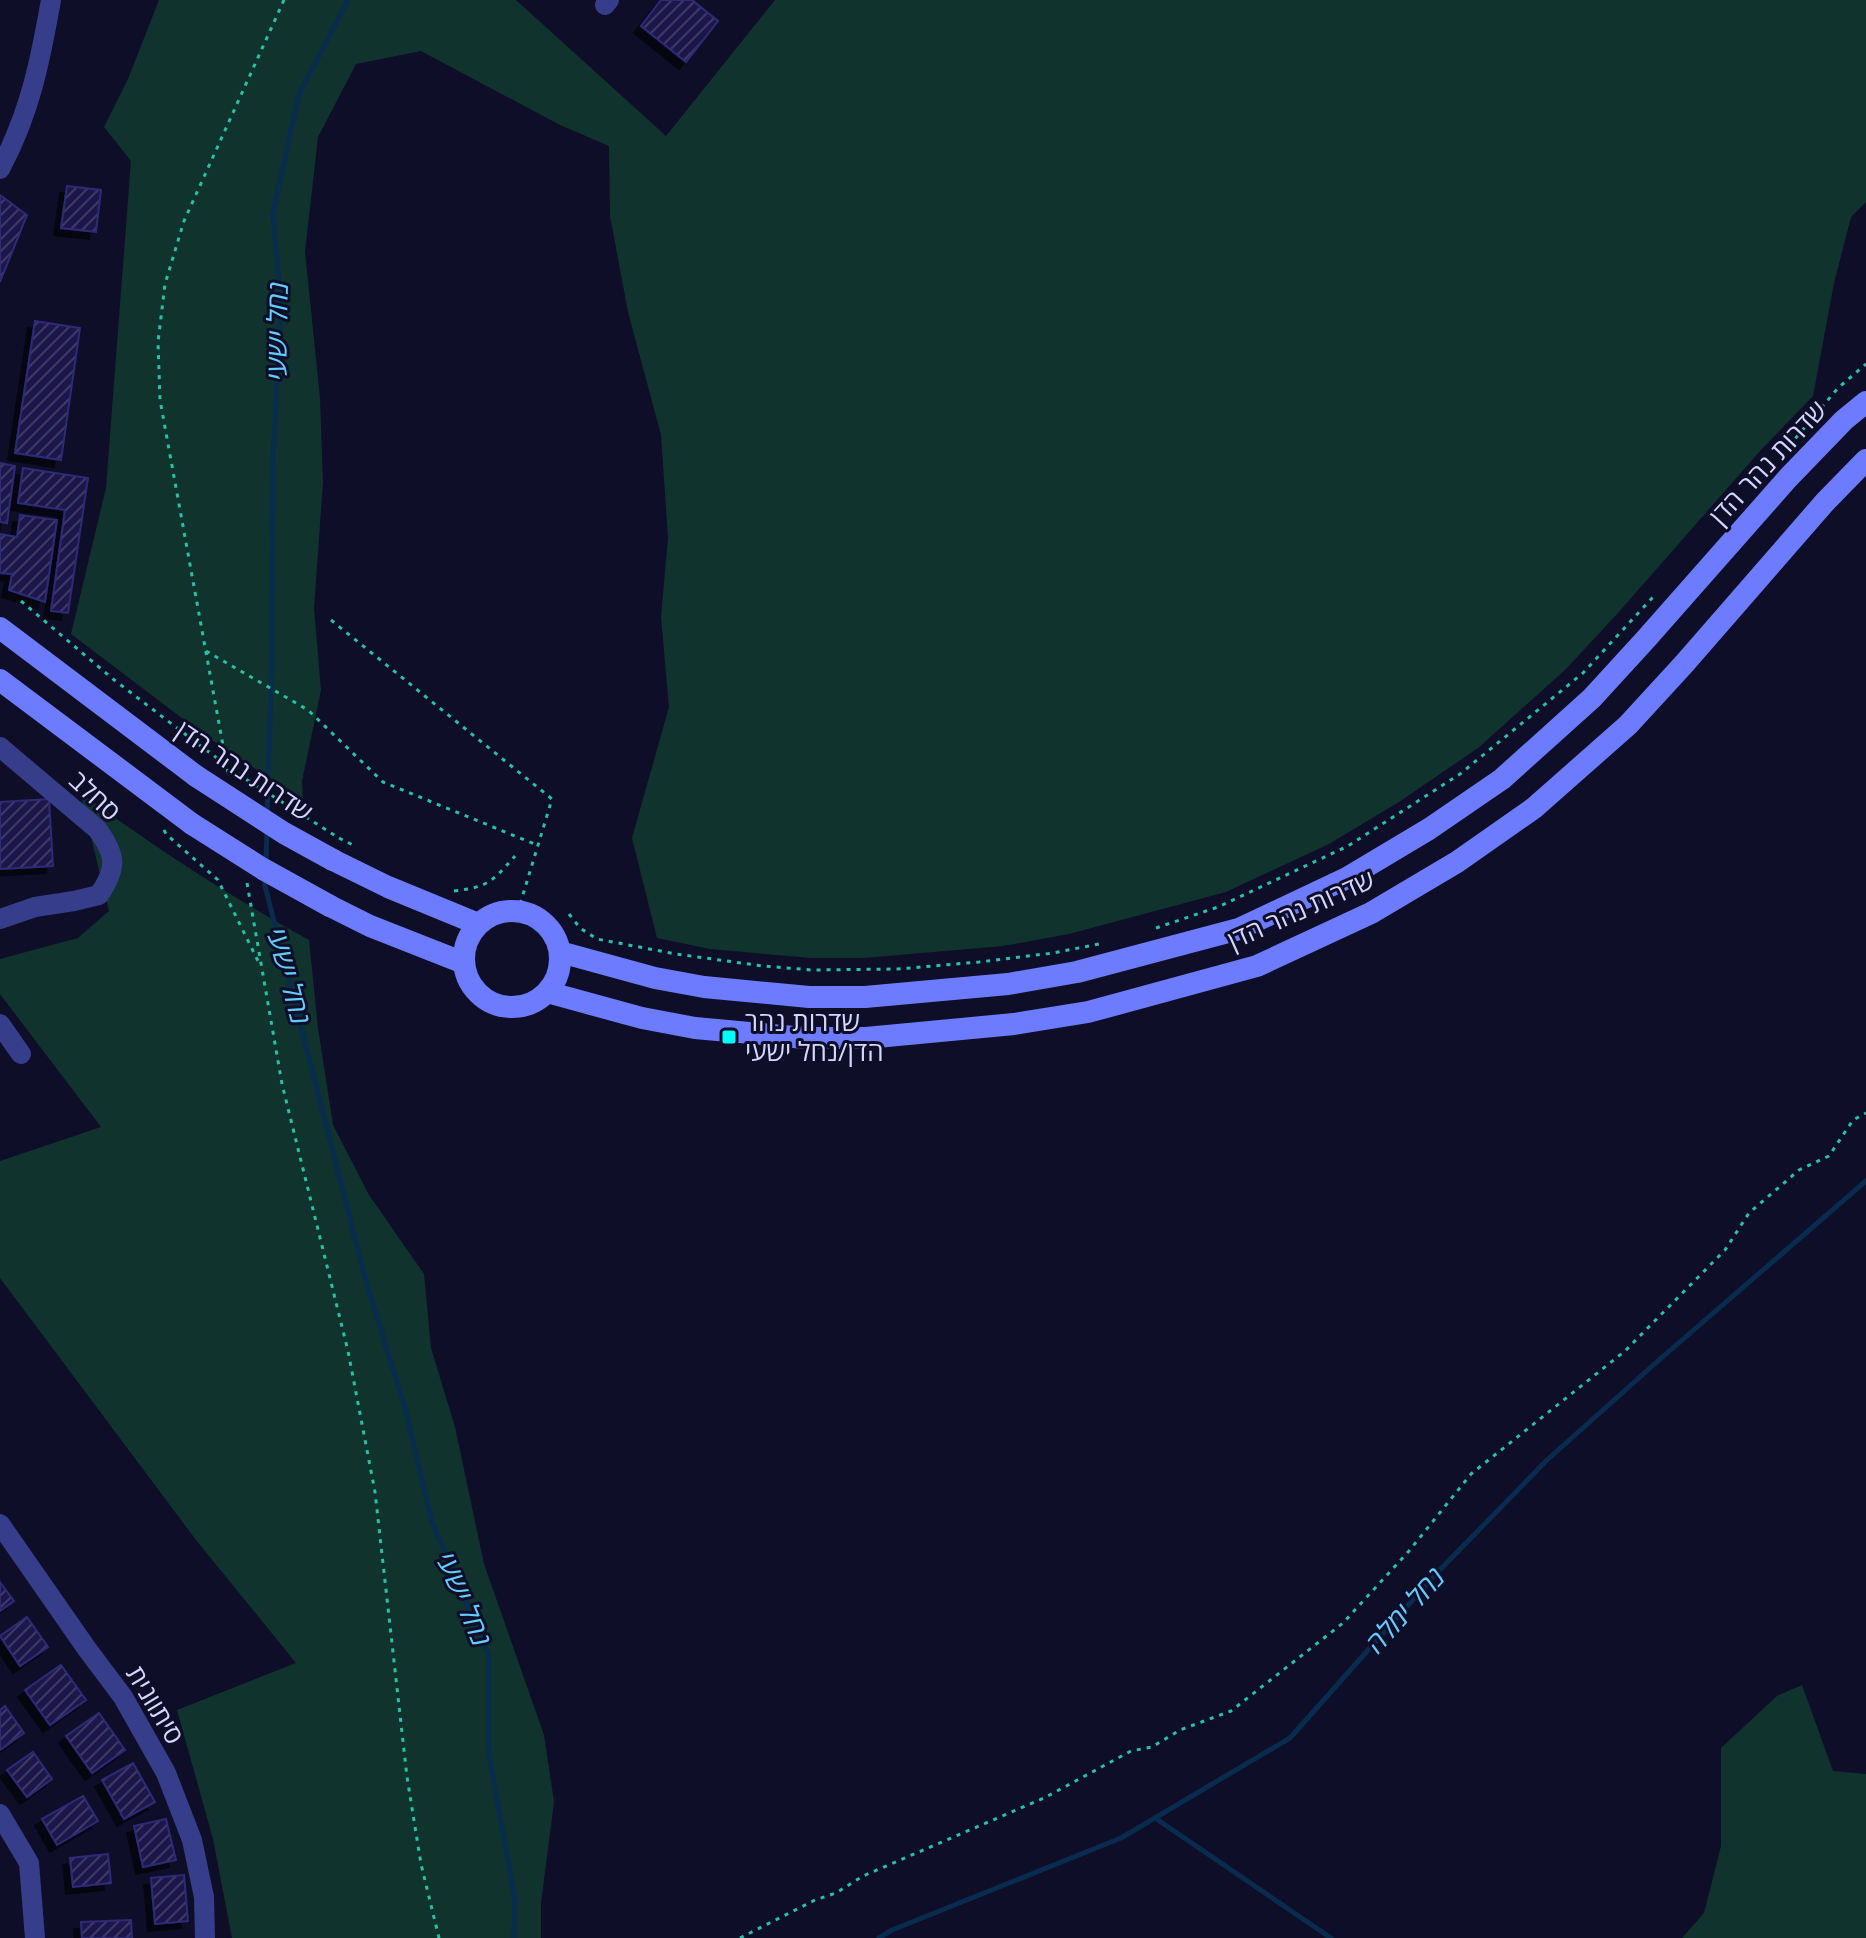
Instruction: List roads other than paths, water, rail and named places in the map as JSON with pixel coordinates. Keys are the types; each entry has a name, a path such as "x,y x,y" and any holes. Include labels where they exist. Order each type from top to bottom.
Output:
{"main road":[{"name":"שדרות נהר הדן","path":"560,952 655,978 704,987 809,997 865,997 1008,984 1077,972 1239,929 1347,878 1429,829 1502,779 1592,698 1788,478 1844,420 1866,402"},
{"name":"שדרות נהר הדן","path":"547,992 642,1018 695,1028 805,1038 866,1038 1014,1024 1088,1012 1257,966 1371,913 1457,862 1534,808 1628,725 1825,502 1866,460"},
{"name":"שדרות נהר הדן","path":"0,628 196,776 284,833 388,887 478,924"},
{"path":"0,680 192,824 263,869 370,926 464,963"},
{"path":"504,911 518,911 541,920 550,929 560,952 558,974 547,992 534,1002 520,1007 504,1007 489,1002 476,992 468,979 464,963 465,949 478,924 504,911"}],"street":[{"path":"0,169 15,141 32,93 51,0"},
{"name":"סחלב","path":"0,747 97,829 108,844 112,875 99,895 35,907 0,919"},
{"path":"0,1024 21,1054"},
{"name":"סיתוונית","path":"0,1524 123,1697 166,1773 192,1840 204,1897 205,1938"},
{"path":"0,1814 29,1863 35,1938"}],"waterway":[{"name":"נחל ישעי","path":"267,815 273,460 281,307 273,213 299,94 348,0"},
{"name":"נחל ישעי","path":"266,863 267,829"},
{"name":"נחל ישעי","path":"265,877 367,1285 405,1408 432,1522 489,1656 489,1754 515,1900 514,1938"},
{"name":"נחל ימלה","path":"879,1938 892,1930 1121,1838 1290,1738 1432,1578 1547,1460 1866,1181"},
{"path":"1155,1818 1331,1938"}],"place":[{"name":"שדרות נהר הדן/נחל ישעי","path":"729,1037"}]}
